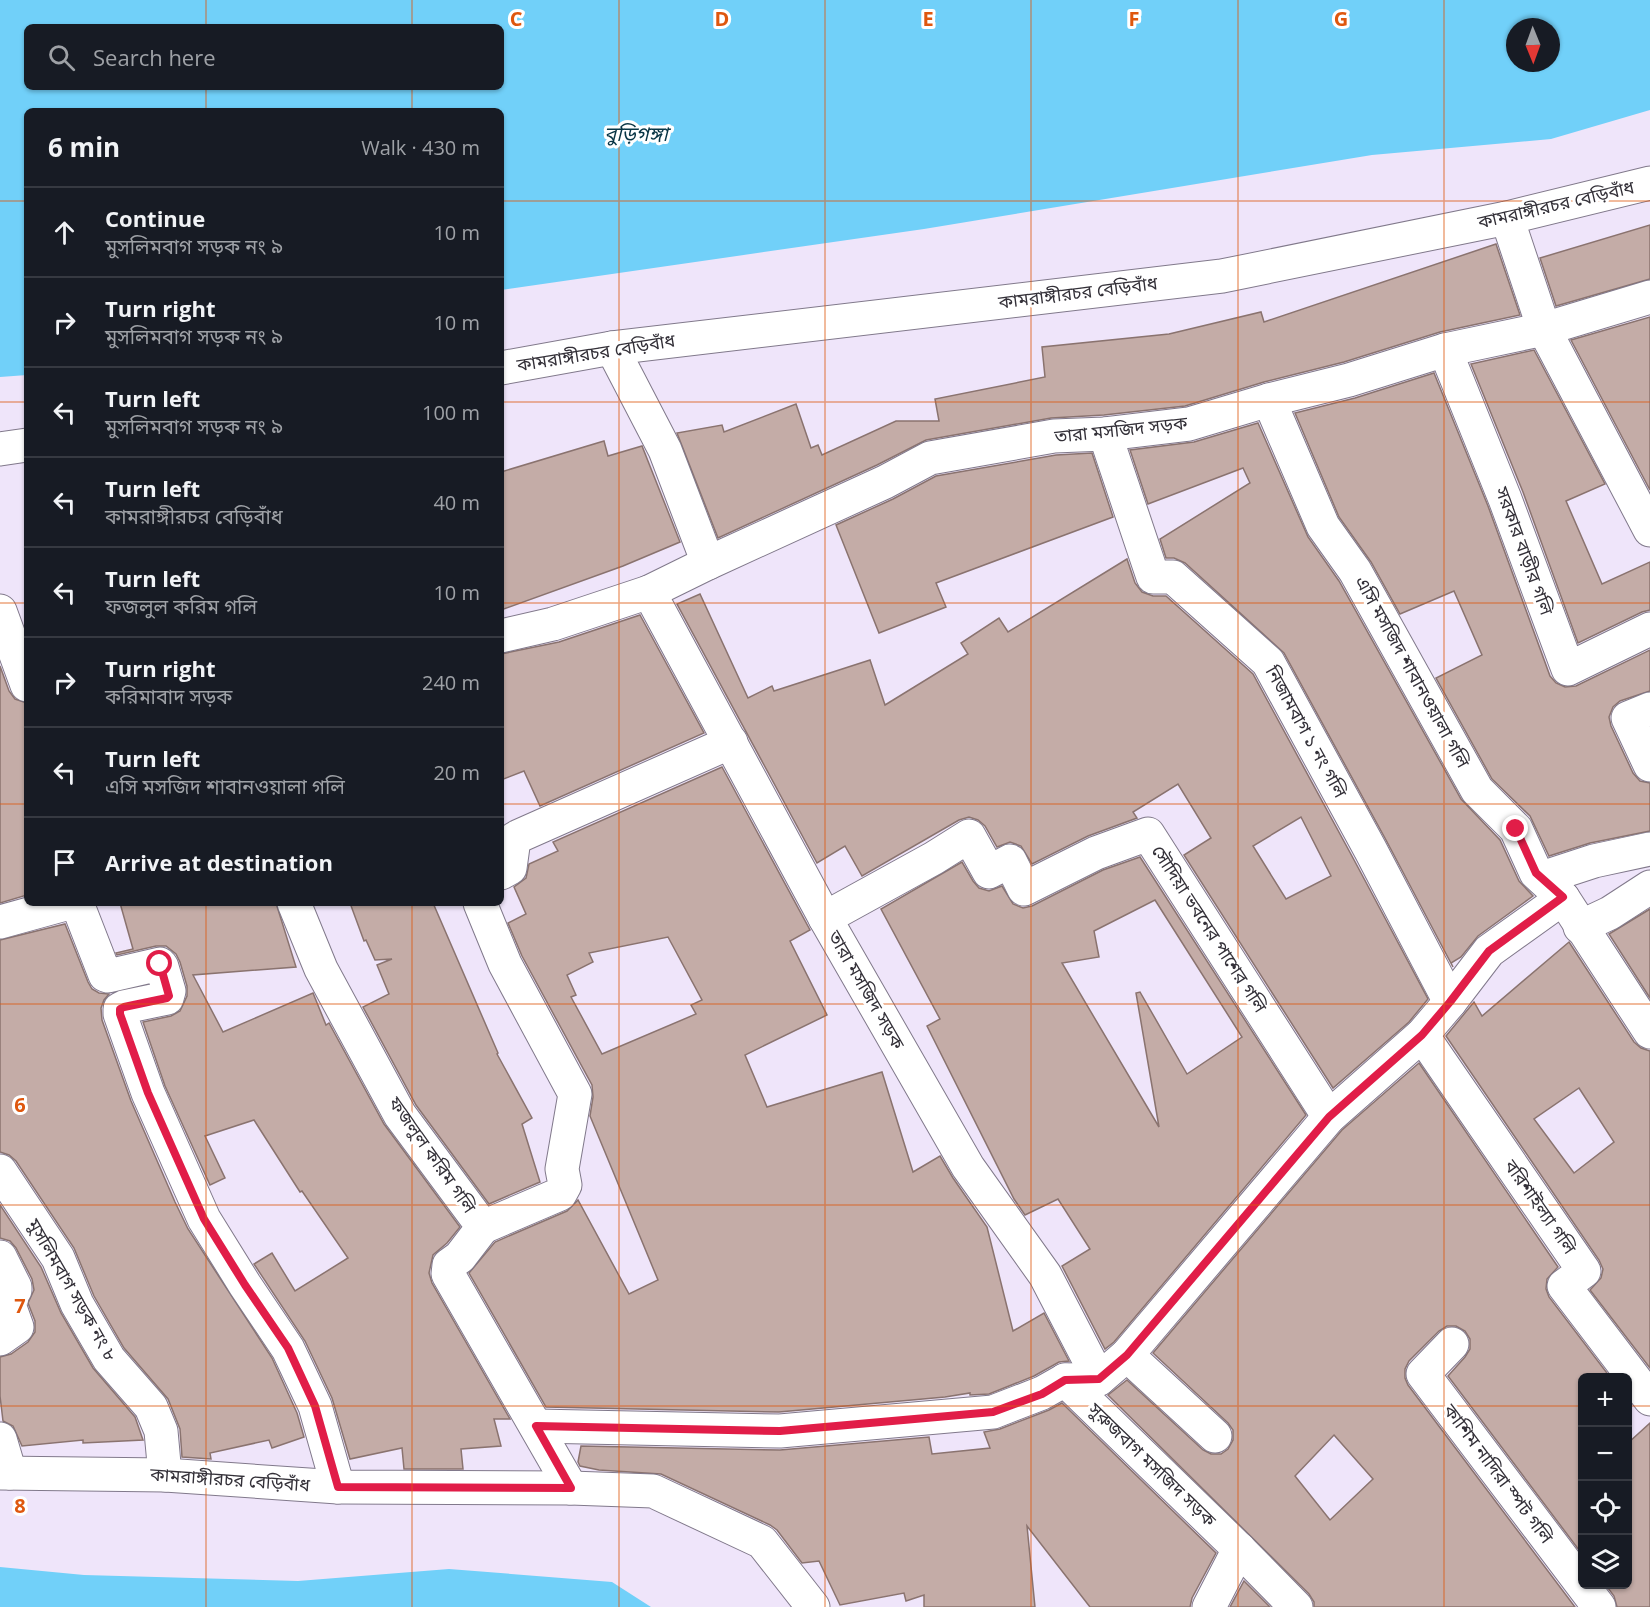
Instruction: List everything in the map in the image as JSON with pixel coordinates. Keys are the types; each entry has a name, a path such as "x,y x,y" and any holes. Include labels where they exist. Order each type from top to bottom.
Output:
{"street":[{"name":"কামরাঙ্গীরচর বেড়িবাঁধ","path":"504,367 612,348 1222,276 1506,218 1650,183"},
{"path":"1506,218 1544,329 1650,530"},
{"name":"তারা মসজিদ সড়ক","path":"504,635 553,624 649,592 930,459 1054,436 1105,434 1190,424 1269,400 1349,380 1445,350 1544,329 1650,297"},
{"path":"612,348 665,450 708,563"},
{"name":"সরকার বাড়ীর গলি","path":"1445,350 1505,499 1568,669 1650,629"},
{"name":"এসি মসজিদ শাবানওয়ালা গলি","path":"1269,400 1323,526 1355,571 1477,790 1516,829 1536,873 1552,888 1580,927 1650,1032"},
{"name":"নিজামবাগ ১ নং গলি","path":"1105,434 1154,577 1173,577 1268,662 1450,1002"},
{"path":"0,449 24,445"},
{"name":"তারা মসজিদ সড়ক","path":"649,592 825,918 968,1167 1045,1275 1099,1379"},
{"path":"0,611 24,677"},
{"path":"1650,709 1628,718 1650,765"},
{"path":"504,871 510,868 514,839 519,836 731,742"},
{"name":"সৌদিয়া ভবনের পাশের গলি","path":"825,918 969,836 989,872 1010,861 1024,889 1096,853 1148,834 1329,1117"},
{"path":"536,1426 780,1431 993,1412 1042,1394 1065,1380 1099,1379 1127,1355 1329,1117 1422,1035 1489,951 1552,888 1594,861 1650,849"},
{"path":"1580,927 1610,913 1650,887"},
{"path":"0,922 58,906"},
{"path":"78,906 105,975 160,964 162,967 169,996 124,1007 120,1009 120,1014 148,1093 204,1219 288,1348 315,1406 338,1487"},
{"name":"ফজলুল করিম গলি","path":"295,906 321,969 400,1115 483,1227 460,1257 449,1265 448,1274 571,1488"},
{"path":"481,906 505,964 575,1094 562,1169 565,1185 560,1194 483,1227"},
{"name":"বরিশাইল্যা গলি","path":"1422,1035 1584,1271 1564,1286 1650,1398"},
{"name":"মুসলিমবাগ সড়ক নং ৮","path":"0,1171 58,1258 77,1304 109,1359 151,1407 161,1431 165,1475"},
{"path":"0,1257 15,1287 7,1299 17,1327 0,1339"},
{"name":"কাশিম নাদিরা স্পট গলি","path":"1452,1344 1423,1374 1599,1607"},
{"path":"1127,1355 1215,1436"},
{"name":"সুরুজবাগ মসজিদ সড়ক","path":"1065,1380 1296,1607"},
{"path":"0,1439 5,1473"},
{"name":"কামরাঙ্গীরচর বেড়িবাঁধ","path":"5,1473 165,1475 338,1487 571,1488 653,1491 762,1542 813,1607"},
{"path":"1209,1607 1239,1549"}],"water":[{"name":"বুড়িগঙ্গা","path":"0,0 1650,0 1650,110 1551,139 1372,155 924,229 504,290 504,108 24,108 24,375 0,377"},
{"path":"0,1567 84,1575 298,1581 449,1569 612,1582 651,1607 0,1607"}],"building":[{"path":"1650,225 1650,279 1556,306 1540,258"},
{"path":"1496,244 1520,315 1440,332 1344,362 1264,382 1185,406 1051,418 926,440 718,538 677,433 722,425 724,432 796,404 811,448 818,445 822,455 896,421 939,421 935,399 1045,377 1042,347 1169,334 1261,312 1264,322"},
{"path":"1650,317 1650,490 1571,340"},
{"path":"1534,350 1605,484 1566,501 1602,584 1650,562 1650,610 1578,643 1523,492 1471,364"},
{"path":"1434,373 1488,506 1550,676 1556,683 1565,687 1576,686 1650,650 1650,691 1620,701 1613,707 1609,717 1633,773 1640,781 1650,783 1650,831 1590,843 1549,856 1530,816 1492,779 1436,678 1482,655 1454,591 1400,614 1371,562 1339,517 1295,413 1355,398"},
{"path":"1258,423 1308,537 1339,581 1461,799 1500,840 1519,881 1533,896 1478,936 1461,957 1451,963 1453,967 1284,653 1185,563 1174,558 1166,558 1160,539 1250,483 1243,468 1148,504 1130,450 1194,442"},
{"path":"604,441 608,456 642,446 680,542 623,566 504,609 504,471"},
{"path":"1092,453 1113,517 936,583 946,607 879,633 836,525 936,476 1056,455"},
{"path":"1127,559 1135,583 1142,592 1153,596 1166,596 1253,674 1428,999 1409,1022 1333,1088 1184,855 1211,838 1178,784 1133,812 1137,818 1088,836 1032,864 1021,846 1010,842 997,847 985,826 969,817 959,820 862,876 845,846 817,863 677,604 700,594 748,698 772,686 774,691 870,660 885,705 968,654 961,643 999,618 1008,632","holes":["1301,817 1331,876 1286,899 1253,846"]},
{"path":"640,615 704,733 540,806 524,771 504,779 504,653 559,642"},
{"path":"0,666 9,691 15,699 24,702 24,896 0,903"},
{"path":"722,767 810,930 790,941 827,1015 745,1055 767,1107 882,1072 913,1172 940,1156 987,1227 1013,1331 1044,1313 1069,1361 1059,1362 1034,1376 989,1394 970,1395 970,1393 779,1412 546,1407 469,1273 495,1242 567,1211 578,1200 629,1294 658,1280 590,1116 592,1085 522,956 508,923 526,914 514,887 526,878 529,864 558,851 553,842","holes":["668,937 702,1000 691,1005 696,1014 602,1054 571,997 576,995 567,975 593,962 589,953"]},
{"path":"1140,857 1306,1115 1114,1342 1105,1349 1062,1266 1090,1249 1058,1199 1025,1215 1014,1199 927,1026 940,1019 881,909 962,862 979,888 989,891 1002,886 1013,904 1023,908 1032,906 1103,870","holes":["1155,900 1242,1037 1187,1074 1140,992 1136,993 1159,1127 1062,963 1099,957 1094,931"]},
{"path":"121,906 277,906 296,967 193,975 223,1032 313,993 326,1025 329,1023 384,1124 460,1227 433,1255 429,1273 432,1283 510,1419 494,1419 501,1446 461,1449 463,1469 404,1469 402,1448 350,1459 332,1398 305,1341 254,1264 272,1253 295,1291 348,1258 302,1191 300,1192 254,1120 205,1136 225,1178 210,1185 165,1086 143,1022 171,1016 180,1011 187,996 187,986 180,962 176,954 166,946 156,946 117,955 116,953 133,949"},
{"path":"351,906 434,906 497,1054 532,1118 522,1124 540,1182 489,1204 416,1105 363,1007 389,994 377,965 392,959 375,960 366,940 364,941"},
{"path":"1650,909 1650,998 1609,934"},
{"path":"65,924 92,989 99,993 109,994 101,1008 102,1020 131,1101 175,1202 188,1229 272,1358 297,1413 304,1437 272,1448 269,1440 210,1453 211,1459 182,1457 180,1429 168,1399 124,1348 94,1296 74,1248 16,1161 0,1152 0,940"},
{"path":"1569,942 1634,1042 1650,1051 1650,1368 1590,1290 1601,1278 1603,1269 1599,1260 1446,1036 1474,1002 1482,1016","holes":["1579,1088 1614,1142 1574,1173 1534,1119"]},
{"path":"1419,1063 1558,1267 1547,1279 1546,1289 1549,1297 1607,1373 1578,1373 1578,1549 1448,1376 1470,1349 1470,1339 1465,1331 1456,1326 1447,1326 1439,1331 1409,1361 1405,1369 1405,1378 1575,1607 1314,1607 1309,1594 1108,1395 1127,1380 1203,1450 1211,1454 1221,1454 1228,1449 1233,1440 1233,1430 1228,1423 1153,1353 1342,1130","holes":["1334,1435 1373,1479 1330,1520 1295,1476"]},
{"path":"0,1205 41,1267 61,1313 93,1368 135,1417 143,1440 83,1443 83,1440 22,1446 13,1426 3,1421 0,1396 0,1357 11,1354 28,1342 35,1332 35,1321 28,1303 34,1290 32,1279 16,1248 10,1241 0,1238"},
{"path":"1062,1403 1216,1553 1192,1598 1190,1607 1090,1607 1027,1526 1035,1607 924,1607 924,1595 906,1601 904,1593 840,1605 819,1561 802,1563 777,1530 770,1525 661,1474 599,1470 580,1466 578,1462 581,1446 780,1450 929,1437 932,1454 990,1448 984,1432 1000,1429"},
{"path":"1650,1423 1650,1607 1617,1607 1614,1596 1609,1589 1632,1589 1632,1439"},
{"path":"1244,1581 1270,1607 1230,1607"}],"route":[{"path":"160,964 169,996 124,1007 120,1009 120,1014 148,1093 204,1219 288,1348 315,1406 338,1487 571,1488 536,1426 780,1431 993,1412 1042,1394 1065,1380 1099,1379 1127,1355 1329,1117 1422,1035 1489,951 1563,897 1536,873 1516,829"}]}
